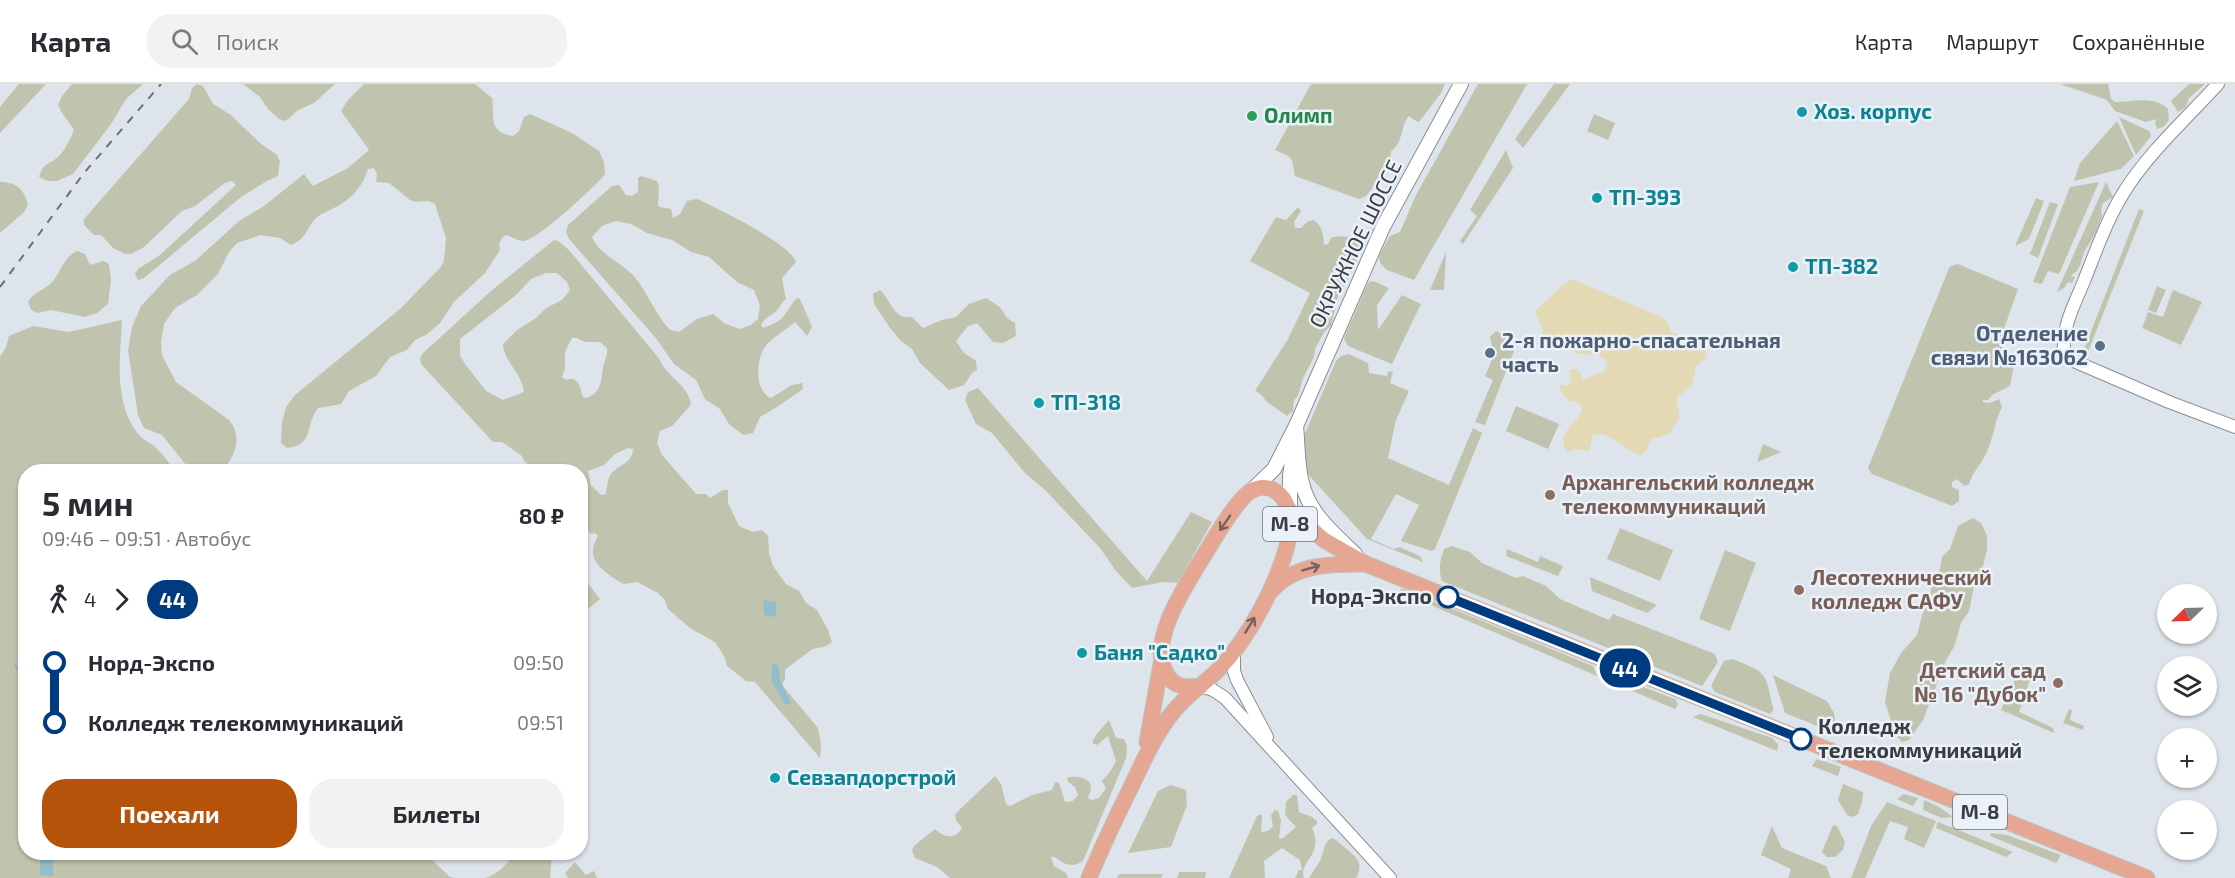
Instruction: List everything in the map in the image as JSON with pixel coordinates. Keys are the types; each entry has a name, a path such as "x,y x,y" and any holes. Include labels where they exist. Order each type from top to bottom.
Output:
{"main road":[{"name":"ОКРУЖНОЕ ШОССЕ","path":"1144,760 1156,703 1162,644 1171,615 1214,538 1251,491 1274,469 1296,426 1383,227 1461,84"},
{"name":"ОКРУЖНОЕ ШОССЕ","path":"1089,878 1144,760 1173,711 1201,687 1234,651 1266,597 1287,545 1290,476 1296,426"},
{"name":"М-8","path":"1296,426 1301,481 1308,501 1323,524 1366,564"},
{"name":"М-8","path":"1251,491 1269,487 1278,492 1290,510 1324,540 1366,564 2147,878"},
{"name":"М-8","path":"1266,597 1286,578 1315,566 1366,564"},
{"path":"1161,664 1173,683 1181,687 1201,687"}],"street":[{"path":"2218,84 2156,151 2123,194 2100,242 2063,338 2064,351 2076,362 2169,402 2235,427"},
{"path":"1234,651 1234,671 1237,680 1280,758"},
{"path":"1201,687 1213,690 1225,698 1390,878"}],"green space":[{"path":"19,84 46,84 0,133 0,107"},
{"path":"72,84 143,84 126,99 111,124 73,174 57,181 48,181 39,177 41,172 61,153 74,130 58,105"},
{"path":"197,84 203,86 213,104 231,115 260,143 277,155 280,161 278,176 241,197 144,278 138,280 135,274 138,269 160,255 236,185 232,181 225,183 195,206 182,211 144,247 131,254 125,254 113,248 101,235 94,235 84,225 84,219 189,99 192,88"},
{"path":"243,84 335,84 314,103 298,110 284,121 279,119 260,97"},
{"path":"364,84 475,84 492,98 494,122 499,131 513,136 519,131 524,117 530,114 572,133 599,151 604,162 605,174 566,212 531,239 517,240 506,235 499,243 500,250 485,273 454,302 440,323 426,335 415,340 407,350 390,357 376,376 349,391 341,404 318,408 306,438 302,443 287,448 281,443 282,422 286,407 295,395 401,308 441,267 446,238 435,204 429,201 410,200 389,183 376,182 377,174 374,168 368,169 363,181 351,197 317,217 297,242 291,245 280,238 260,235 237,243 229,252 218,274 197,295 175,308 164,324 161,342 162,355 176,382 229,420 236,433 236,446 228,464 185,464 162,435 144,428 138,415 128,350 132,327 141,306 170,275 195,261 239,221 264,206 304,174 313,186 348,168 369,150 341,111 348,100"},
{"path":"1311,84 1445,84 1419,122 1409,116 1406,120 1398,143 1391,151 1390,158 1371,190 1359,199 1295,176 1291,159 1275,150"},
{"path":"1478,84 1527,84 1414,280 1387,270 1380,263 1379,256 1390,236 1400,232 1416,195"},
{"path":"1554,84 1570,84 1523,148 1515,139"},
{"path":"2060,84 2108,84 2111,99 2115,102 2142,100 2156,102 2168,109 2169,120 2163,127 2157,129 2156,119 2146,122 2115,111 2107,100"},
{"path":"2189,84 2205,84 2189,98 2186,107 2178,112 2171,101"},
{"path":"1594,114 1615,123 1608,140 1587,131"},
{"path":"2119,117 2149,131 2151,136 2136,155"},
{"path":"2117,121 2134,156 2121,169 2074,181 2080,163"},
{"path":"1506,150 1513,168 1463,244 1460,241 1477,216 1470,210"},
{"path":"641,176 657,181 658,205 671,209 673,218 680,214 687,201 697,199 768,237 791,254 796,262 782,278 786,299 778,310 761,325 763,328 780,319 797,298 800,299 812,327 807,336 795,322 770,341 762,352 758,374 762,389 771,398 792,385 802,383 803,389 760,417 753,433 743,435 729,424 720,409 705,399 696,380 674,364 655,337 569,239 566,232 568,225 612,186 619,185 626,195 632,196 638,192 638,178","holes":["616,221 631,224 647,233 672,240 691,252 709,257 737,282 754,290 760,306 758,319 751,325 739,329 724,323 713,314 697,319 679,332 670,330 633,275 605,253 592,237 602,226"]},
{"path":"0,182 15,185 24,195 28,205 24,212 0,233"},
{"path":"2099,182 2059,274 2048,271 2042,284 2033,282 2070,187"},
{"path":"2106,182 2113,197 2103,203 2102,216 2096,232 2079,267 2070,276 2075,277 2072,283 2068,282 2057,292"},
{"path":"2036,198 2044,201 2029,239 2015,246"},
{"path":"2050,202 2058,204 2038,258 2030,254"},
{"path":"1298,207 1301,211 1294,222 1295,228 1301,228 1307,222 1314,220 1321,228 1324,245 1334,237 1354,236 1360,240 1361,250 1348,280 1339,292 1331,326 1324,332 1315,349 1298,396 1294,400 1293,411 1287,416 1255,391 1288,339 1310,293 1250,261 1276,217 1286,220"},
{"path":"2139,209 2144,211 2087,354 2083,352"},
{"path":"554,240 569,250 657,356 666,370 685,390 689,398 691,403 689,407 672,426 660,431 657,443 662,455 696,494 706,494 710,498 723,490 728,490 728,503 739,526 753,532 762,530 768,536 769,553 773,566 786,584 799,591 806,603 817,610 828,630 832,642 813,649 785,670 782,685 818,728 821,745 820,758 755,682 746,681 727,666 715,642 690,628 668,609 665,600 658,593 637,582 624,584 609,575 595,561 593,550 598,536 588,531 588,471 588,464 528,464 522,456 502,442 493,442 421,364 422,354 491,291","holes":["546,273 557,273 567,282 570,290 562,300 546,308 503,344 506,356 520,379 524,392 503,400 486,391 465,364 460,355 460,339 516,295 531,279","572,338 585,342 600,342 607,348 600,386 592,396 587,398 583,397 577,381 566,380 562,377 565,368 565,352","628,448 633,449 628,461 611,474 606,494 601,495 591,485 588,471 604,465 615,454"]},
{"path":"77,251 85,254 90,265 103,261 109,264 111,280 108,304 97,313 85,317 51,310 38,313 31,310 28,302 31,298 50,284 66,260"},
{"path":"1446,252 1444,290 1430,290"},
{"path":"1958,264 2018,289 1999,343 2006,353 2016,354 2010,386 1992,395 1988,400 1983,400 1983,402 1990,403 1999,399 2002,407 1986,454 1969,484 1964,486 1957,479 1952,482 1952,487 1959,490 1959,501 1952,506 1872,474 1868,468 1949,268"},
{"path":"1373,281 1389,288 1377,305 1378,330 1402,295 1421,304 1392,364 1348,346 1344,338 1366,287 1369,282"},
{"path":"2157,286 2166,290 2156,313 2148,310"},
{"path":"880,290 897,313 901,316 912,317 923,328 956,317 969,304 986,298 1000,307 1007,318 1015,323 1016,336 1003,343 993,342 977,323 968,326 956,341 964,353 976,361 977,370 972,373 964,385 949,390 920,363 912,349 901,341 890,328 874,304 873,294"},
{"path":"2173,290 2202,302 2181,345 2142,328 2148,312 2163,317"},
{"path":"122,320 120,381 126,410 131,424 140,436 171,464 18,464 18,860 432,860 450,877 456,878 0,878 0,357 9,336 33,326 69,332"},
{"path":"1496,331 1509,337 1514,351 1485,425 1475,422 1493,380 1485,376 1494,355 1490,337"},
{"path":"1349,354 1368,363 1369,373 1387,376 1388,371 1393,372 1390,383 1409,391 1396,420 1388,458 1449,485 1473,428 1482,433 1435,549 1432,551 1401,541 1419,505 1396,494 1371,539 1394,549 1399,547 1420,556 1423,562 1367,539 1294,459 1336,361 1341,356"},
{"path":"978,388 1147,581 1191,512 1212,522 1178,583 1163,582 1132,588 1116,571 1100,548 1045,490 1024,472 992,433 976,424 965,400 968,392"},
{"path":"1516,406 1559,424 1548,449 1506,431"},
{"path":"1763,444 1781,452 1757,462"},
{"path":"1973,518 1981,523 1987,536 1987,550 1982,570 1975,582 1969,611 1961,623 1954,647 1946,660 1923,720 1909,740 1902,742 1895,734 1885,702 1890,673 1901,653 1917,635 1942,557 1950,549 1958,526"},
{"path":"1620,528 1673,550 1660,581 1607,559"},
{"path":"1452,546 1470,552 1482,563 1516,578 1523,576 1546,586 1560,599 1609,620 1613,614 1715,654 1718,662 1702,686 1442,581 1441,557 1444,549"},
{"path":"1507,549 1538,562 1540,556 1563,566 1558,576 1506,556"},
{"path":"1725,550 1756,563 1730,631 1699,619"},
{"path":"1590,577 1657,605 1647,613 1592,591"},
{"path":"588,584 600,599 588,609"},
{"path":"1401,588 1593,666 1597,676 1400,592"},
{"path":"1732,659 1759,671 1764,676 1774,710 1770,714 1715,692 1711,686 1724,661"},
{"path":"2022,664 2030,669 2032,674 2019,712 2053,728 2054,733 2001,710"},
{"path":"1773,675 1827,701 1834,713 1837,734 1785,713"},
{"path":"1623,679 1675,699 1678,704 1675,709 1611,682"},
{"path":"2069,709 2072,710 2070,720 2084,726 2083,730 2063,723"},
{"path":"1701,714 1772,738 1778,744 1777,751 1693,717"},
{"path":"1109,720 1116,738 1125,741 1126,758 1083,861 1069,865 1051,857 1054,866 1066,873 1068,878 950,878 937,867 915,858 912,850 914,846 935,829 950,836 960,831 962,827 956,821 955,814 995,776 1001,784 1006,804 1010,806 1032,795 1052,790 1055,782 1059,783 1065,802 1073,801 1078,795 1075,787 1068,782 1067,778 1073,777 1089,781 1091,788 1088,798 1092,800 1099,798 1106,788 1102,781 1116,761 1108,736 1097,745 1092,743"},
{"path":"1817,759 1841,767 1838,776 1812,766"},
{"path":"1843,784 1863,792 1858,814 1853,817 1847,815 1838,800"},
{"path":"1171,785 1186,790 1187,805 1171,847 1128,853 1158,791"},
{"path":"1904,794 1918,798 1913,806 1897,799"},
{"path":"1293,795 1297,795 1299,812 1317,821 1312,828 1315,837 1314,851 1303,872 1304,878 1295,878 1299,870 1302,870 1300,860 1282,848 1264,861 1265,878 1229,878 1257,816 1260,814 1262,816 1261,832 1268,831 1273,826 1271,815 1275,810 1278,811 1281,820 1279,838 1282,839 1296,827 1285,815 1286,802"},
{"path":"1924,800 1953,817 1942,818 1923,810"},
{"path":"1887,802 1936,821 1924,848 1904,839 1908,827 1890,821 1865,878 1851,878 1871,826"},
{"path":"1938,822 2013,852 2006,857 1936,828"},
{"path":"1833,825 1837,826 1845,842 1843,850 1835,857 1827,857 1822,852"},
{"path":"1772,826 1782,848 1826,866 1831,878 1788,878 1791,869 1761,855"},
{"path":"1991,833 2007,835 2061,855 2056,863 1990,836"},
{"path":"1331,838 1357,859 1360,867 1356,878 1309,878 1320,861 1326,843"},
{"path":"510,860 551,860 550,878 484,878 493,875"},
{"path":"575,862 586,875 594,871 597,878 568,878 565,873"},
{"path":"1179,872 1206,872 1205,878 1177,878"},
{"path":"1119,874 1163,874 1161,878 1117,878"}],"sand":[{"path":"1572,279 1661,317 1667,322 1671,332 1705,348 1707,357 1696,366 1692,386 1677,397 1679,418 1676,423 1669,434 1650,440 1647,450 1640,455 1611,438 1599,434 1593,435 1589,451 1575,449 1568,452 1564,445 1565,434 1582,410 1580,405 1573,400 1570,402 1560,390 1559,385 1569,386 1571,369 1578,369 1583,379 1588,379 1604,372 1607,364 1598,355 1577,353 1565,346 1546,350 1540,346 1543,331 1535,311"}],"water":[{"path":"763,600 776,602 776,617 764,615"},
{"path":"772,664 778,665 780,680 791,703 786,705 771,681"},
{"path":"40,860 53,860 53,876 40,875"}],"waterway":[{"path":"15,665 18,669"}],"railway":[{"path":"0,287 84,173 161,84"}],"bus line":[{"name":"44","path":"1448,597 1801,739"}],"place":[{"name":"Хоз. корпус","path":"1802,112"},
{"name":"Олимп","path":"1252,116"},
{"name":"ТП-393","path":"1597,198"},
{"name":"ТП-382","path":"1793,267"},
{"name":"Отделение связи №163062","path":"2100,346"},
{"name":"2-я пожарно-спасательная часть","path":"1490,353"},
{"name":"ТП-318","path":"1039,403"},
{"name":"Архангельский колледж телекоммуникаций","path":"1550,495"},
{"name":"Лесотехнический колледж САФУ","path":"1799,590"},
{"name":"Норд-Экспо","path":"1448,597"},
{"name":"Баня \"Садко\"","path":"1082,653"},
{"name":"Детский сад № 16 \"Дубок\"","path":"2058,683"},
{"name":"Колледж телекоммуникаций","path":"1801,739"},
{"name":"Севзапдорстрой","path":"775,778"}]}
